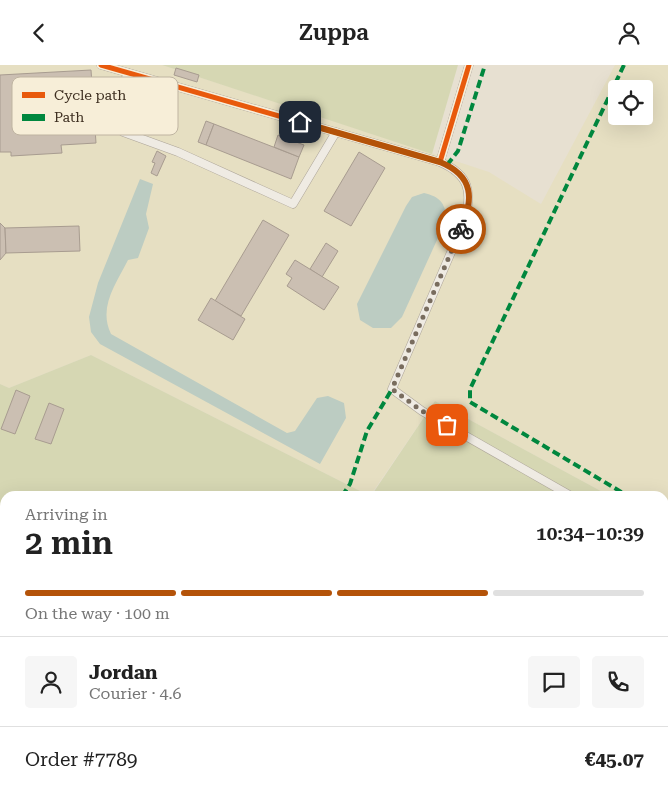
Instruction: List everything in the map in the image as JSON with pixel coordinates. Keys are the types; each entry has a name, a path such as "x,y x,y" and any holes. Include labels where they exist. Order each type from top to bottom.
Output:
{"lane":[{"path":"101,65 142,77"},
{"path":"440,162 469,65"},
{"path":"126,77 128,73"},
{"path":"178,87 440,162 460,173 468,187 470,199 465,220 392,389 422,411 562,491"},
{"path":"131,135 178,152 293,204 336,132"}],"shaded area":[{"path":"0,65 162,65 489,172 541,204 615,65 668,65 668,491 601,491 435,401 373,491 360,491 91,355 9,388 0,384"},
{"path":"140,179 153,184 146,214 149,228 138,258 128,260 110,296 106,314 111,334 287,433 295,431 317,398 328,396 344,403 346,418 320,464 100,344 91,332 89,317 98,283"},
{"path":"424,193 438,198 443,204 447,218 402,317 391,328 373,328 360,320 357,304 406,206 412,197"}],"green space":[{"path":"162,65 458,65 432,154"},
{"path":"91,355 360,491 0,491 0,384 9,388"},
{"path":"435,401 601,491 374,491"}],"building":[{"path":"176,68 199,75 197,82 174,75"},
{"path":"91,70 91,77 12,77 12,135 95,135 96,143 61,145 62,153 11,156 11,152 0,152 0,75"},
{"path":"206,121 214,124 206,145 198,142"},
{"path":"214,124 299,157 291,179 206,145"},
{"path":"278,135 304,145 299,157 274,147"},
{"path":"157,151 166,156 157,176 151,173 155,163 152,162"},
{"path":"359,152 385,168 351,226 324,211"},
{"path":"263,220 289,235 241,316 215,301"},
{"path":"0,223 5,228 6,253 0,260"},
{"path":"79,226 80,251 6,253 5,228"},
{"path":"326,243 338,251 322,277 310,269"},
{"path":"295,260 339,287 324,310 287,286 292,278 286,274"},
{"path":"211,298 245,319 233,340 198,320"},
{"path":"16,390 30,396 15,434 1,429"},
{"path":"49,403 64,409 51,444 35,439"}],"marked path":[{"path":"447,165 458,151 485,65"},
{"path":"620,491 470,402 470,389 624,65"},
{"path":"345,491 350,484 367,431 392,389"}],"cycle path":[{"path":"101,65 143,77"},
{"path":"178,87 440,162 469,65"}],"way so far":[{"path":"447,425 422,411 392,389 461,229"}],"route":[{"path":"300,122 440,162 460,173 468,187 470,199 461,229"}]}
